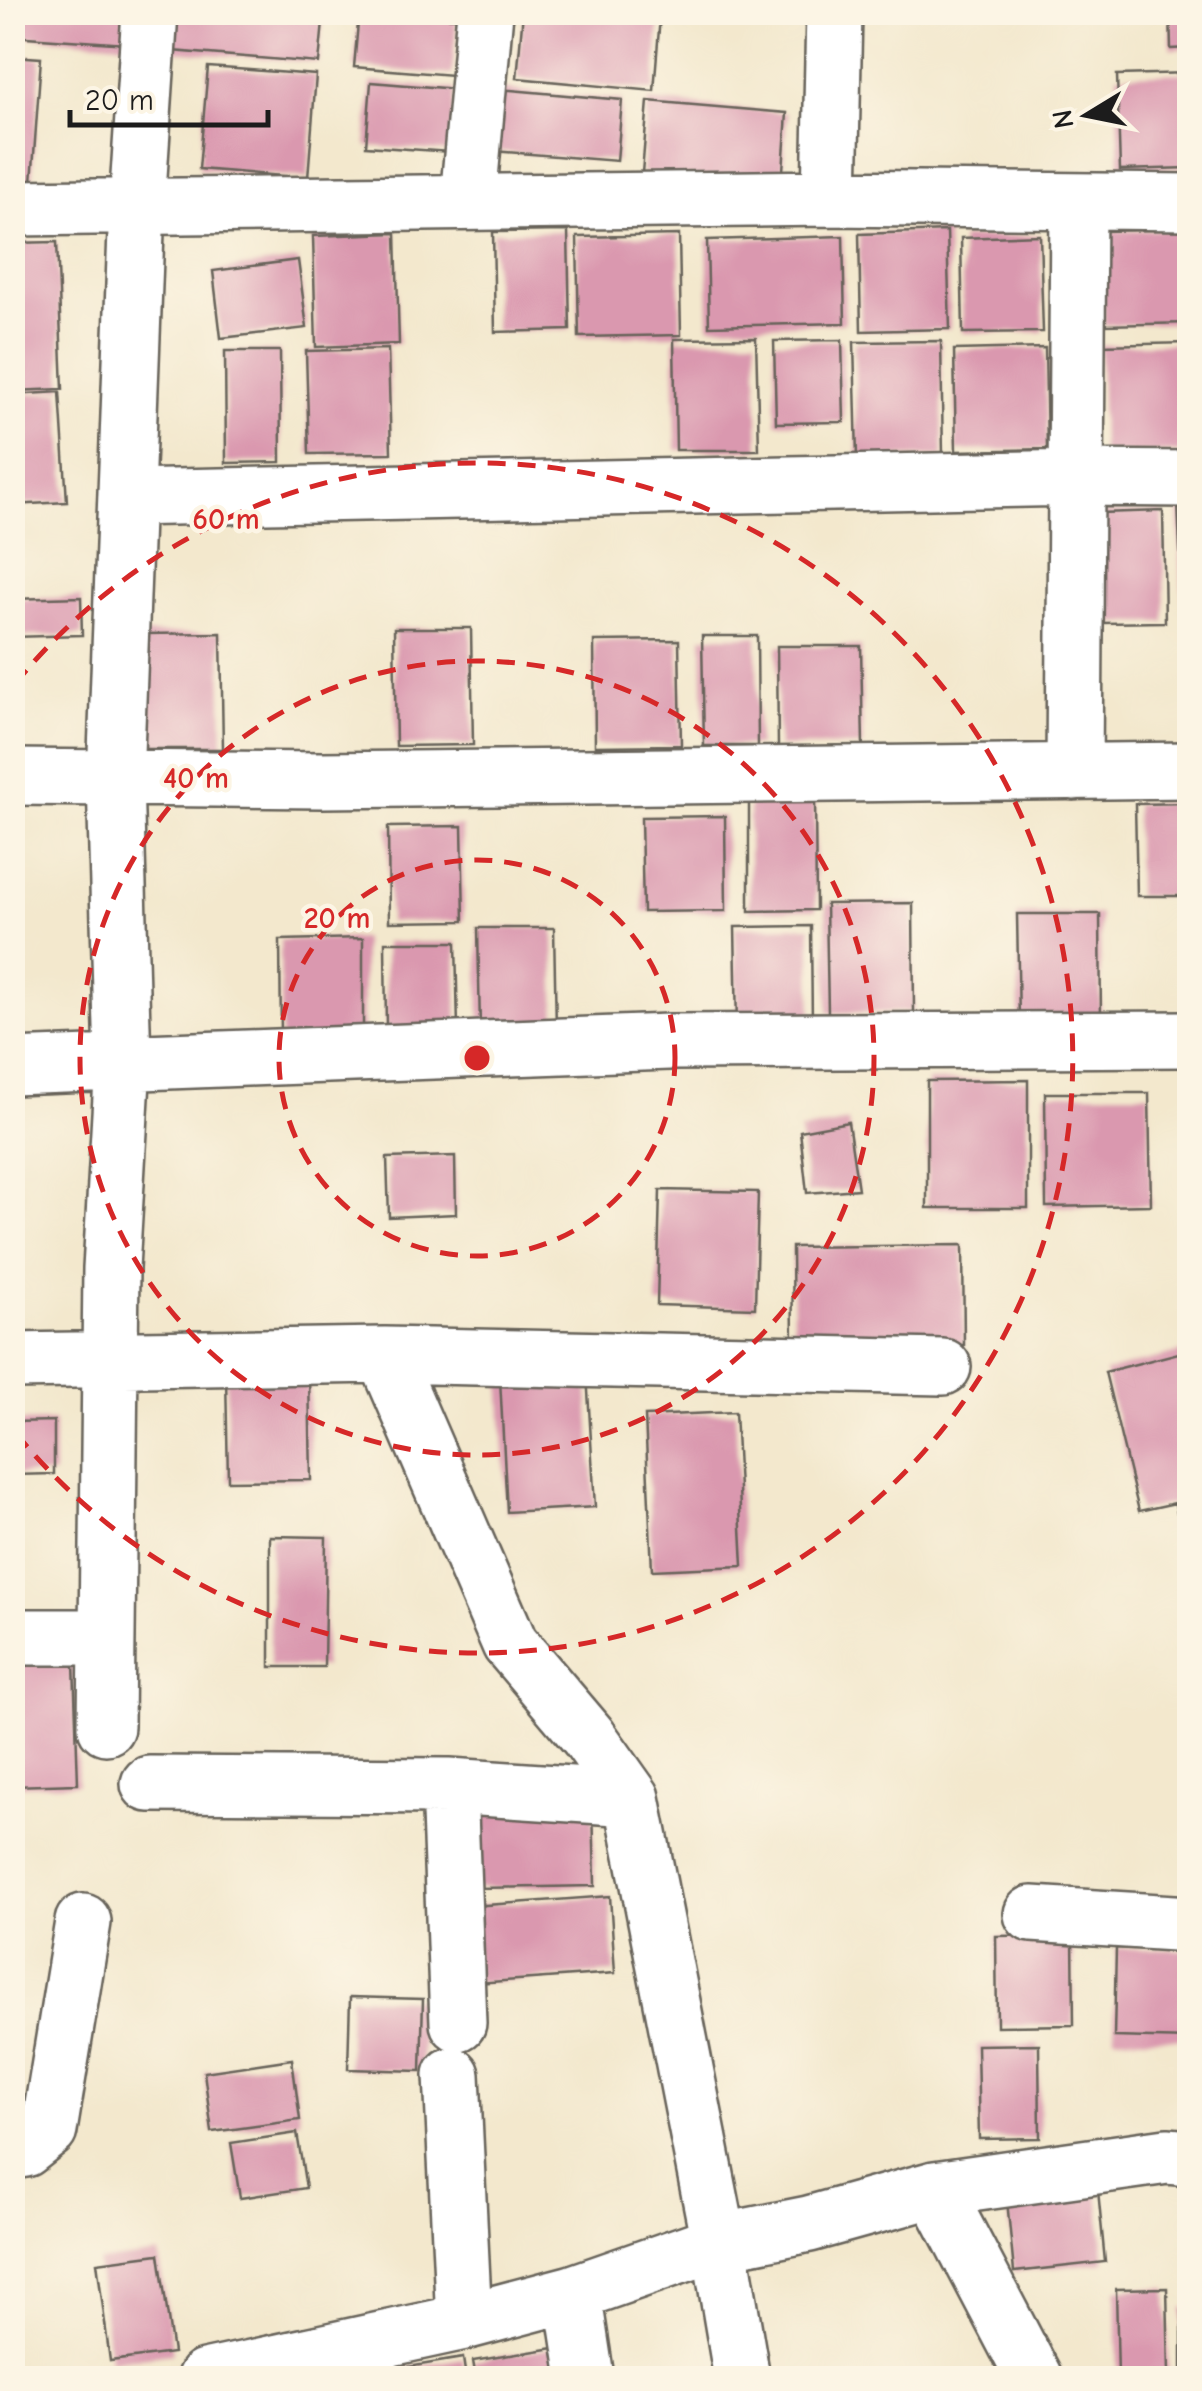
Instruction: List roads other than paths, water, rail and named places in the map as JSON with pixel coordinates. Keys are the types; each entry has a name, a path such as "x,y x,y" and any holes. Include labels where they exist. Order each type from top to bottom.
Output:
{"street":[{"path":"106,1727 111,1268 123,1063 115,779 137,206 150,12"},
{"path":"468,200 485,12"},
{"path":"830,198 834,12"},
{"path":"12,208 830,198 1190,202"},
{"path":"1074,772 1078,202"},
{"path":"126,498 1076,478 1190,479"},
{"path":"12,777 322,780 1190,770"},
{"path":"12,1067 669,1042 1190,1039"},
{"path":"385,1355 510,1644 588,1736 632,1798 742,2378"},
{"path":"12,1362 385,1355 944,1367"},
{"path":"12,1638 105,1636"},
{"path":"149,1784 449,1786 632,1798"},
{"path":"449,1786 464,2322"},
{"path":"1032,1914 1190,1924"},
{"path":"12,2151 25,2149 49,2130 83,1922"},
{"path":"217,2378 464,2322 573,2293 719,2242 809,2224 934,2189 1167,2156 1190,2158"},
{"path":"934,2189 1034,2378"},
{"path":"573,2293 586,2378"}]}
